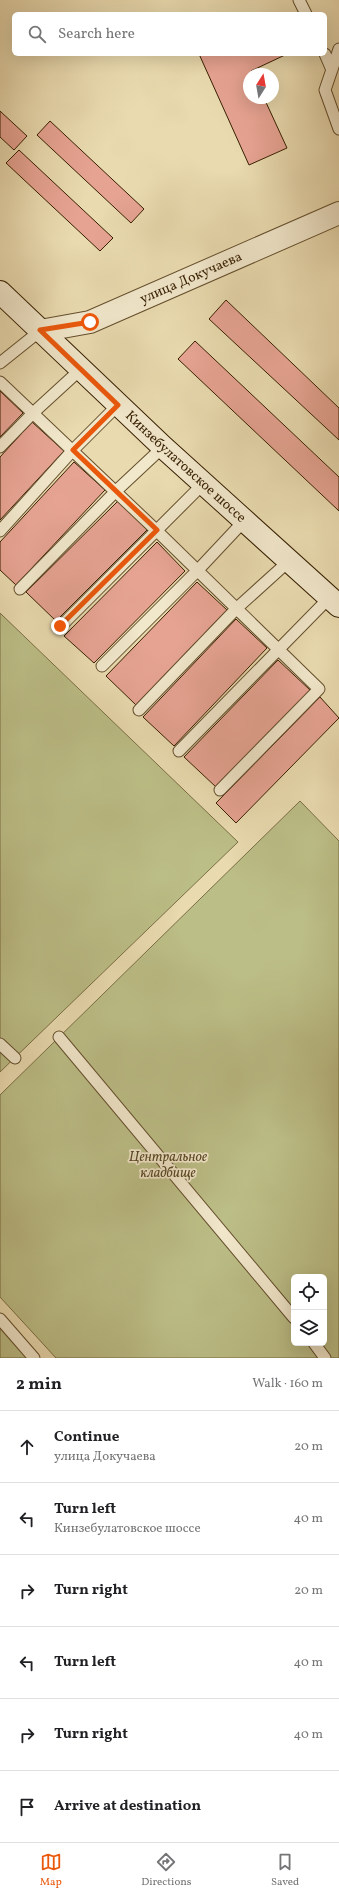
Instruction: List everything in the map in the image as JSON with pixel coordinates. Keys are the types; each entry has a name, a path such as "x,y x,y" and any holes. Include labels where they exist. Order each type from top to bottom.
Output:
{"main road":[{"name":"улица Докучаева","path":"40,330 90,322 339,213"},
{"name":"Кинзебулатовское шоссе","path":"0,292 163,447 334,602"}],"lane":[{"path":"299,0 305,12"},
{"path":"339,49 325,90 339,129"},
{"path":"325,56 332,70"},
{"path":"0,363 40,330"},
{"path":"0,447 33,413 81,369"},
{"path":"0,382 157,530 319,689 220,790"},
{"path":"0,531 73,450 118,405"},
{"path":"20,589 116,491 163,447"},
{"path":"60,626 204,483"},
{"path":"102,666 198,570 244,521"},
{"path":"139,710 237,608 289,561"},
{"path":"179,751 279,649 334,602"},
{"path":"59,1037 291,1314"},
{"path":"0,1044 14,1058"},
{"path":"0,1319 34,1358"},
{"path":"316,1346 325,1358"}],"green space":[{"path":"0,613 238,842 0,1072"},
{"name":"Центральное кладбище","path":"300,801 339,841 339,1358 56,1358 0,1297 0,1095"},
{"path":"0,1319 34,1358 0,1358"}],"building":[{"path":"200,56 283,56 257,68 243,68 243,104 267,104 287,148 249,165"},
{"path":"0,111 27,136 14,150 0,137"},
{"path":"50,121 144,209 131,223 37,135"},
{"path":"19,150 113,238 100,251 6,163"},
{"path":"226,300 339,408 339,440 209,319"},
{"path":"195,341 339,477 339,511 178,359"},
{"path":"0,391 23,413 0,437"},
{"path":"32,422 64,451 0,520 0,457"},
{"path":"74,462 105,490 16,585 0,570 0,542"},
{"path":"118,501 147,530 56,621 26,592"},
{"path":"157,542 185,571 94,663 64,636"},
{"path":"197,582 227,610 136,705 106,676"},
{"path":"236,619 267,648 174,746 143,717"},
{"path":"278,660 310,690 216,787 184,757"},
{"path":"320,697 339,718 236,823 216,803"}],"route":[{"path":"60,626 157,530 73,450 118,405 40,330 90,322"}]}
